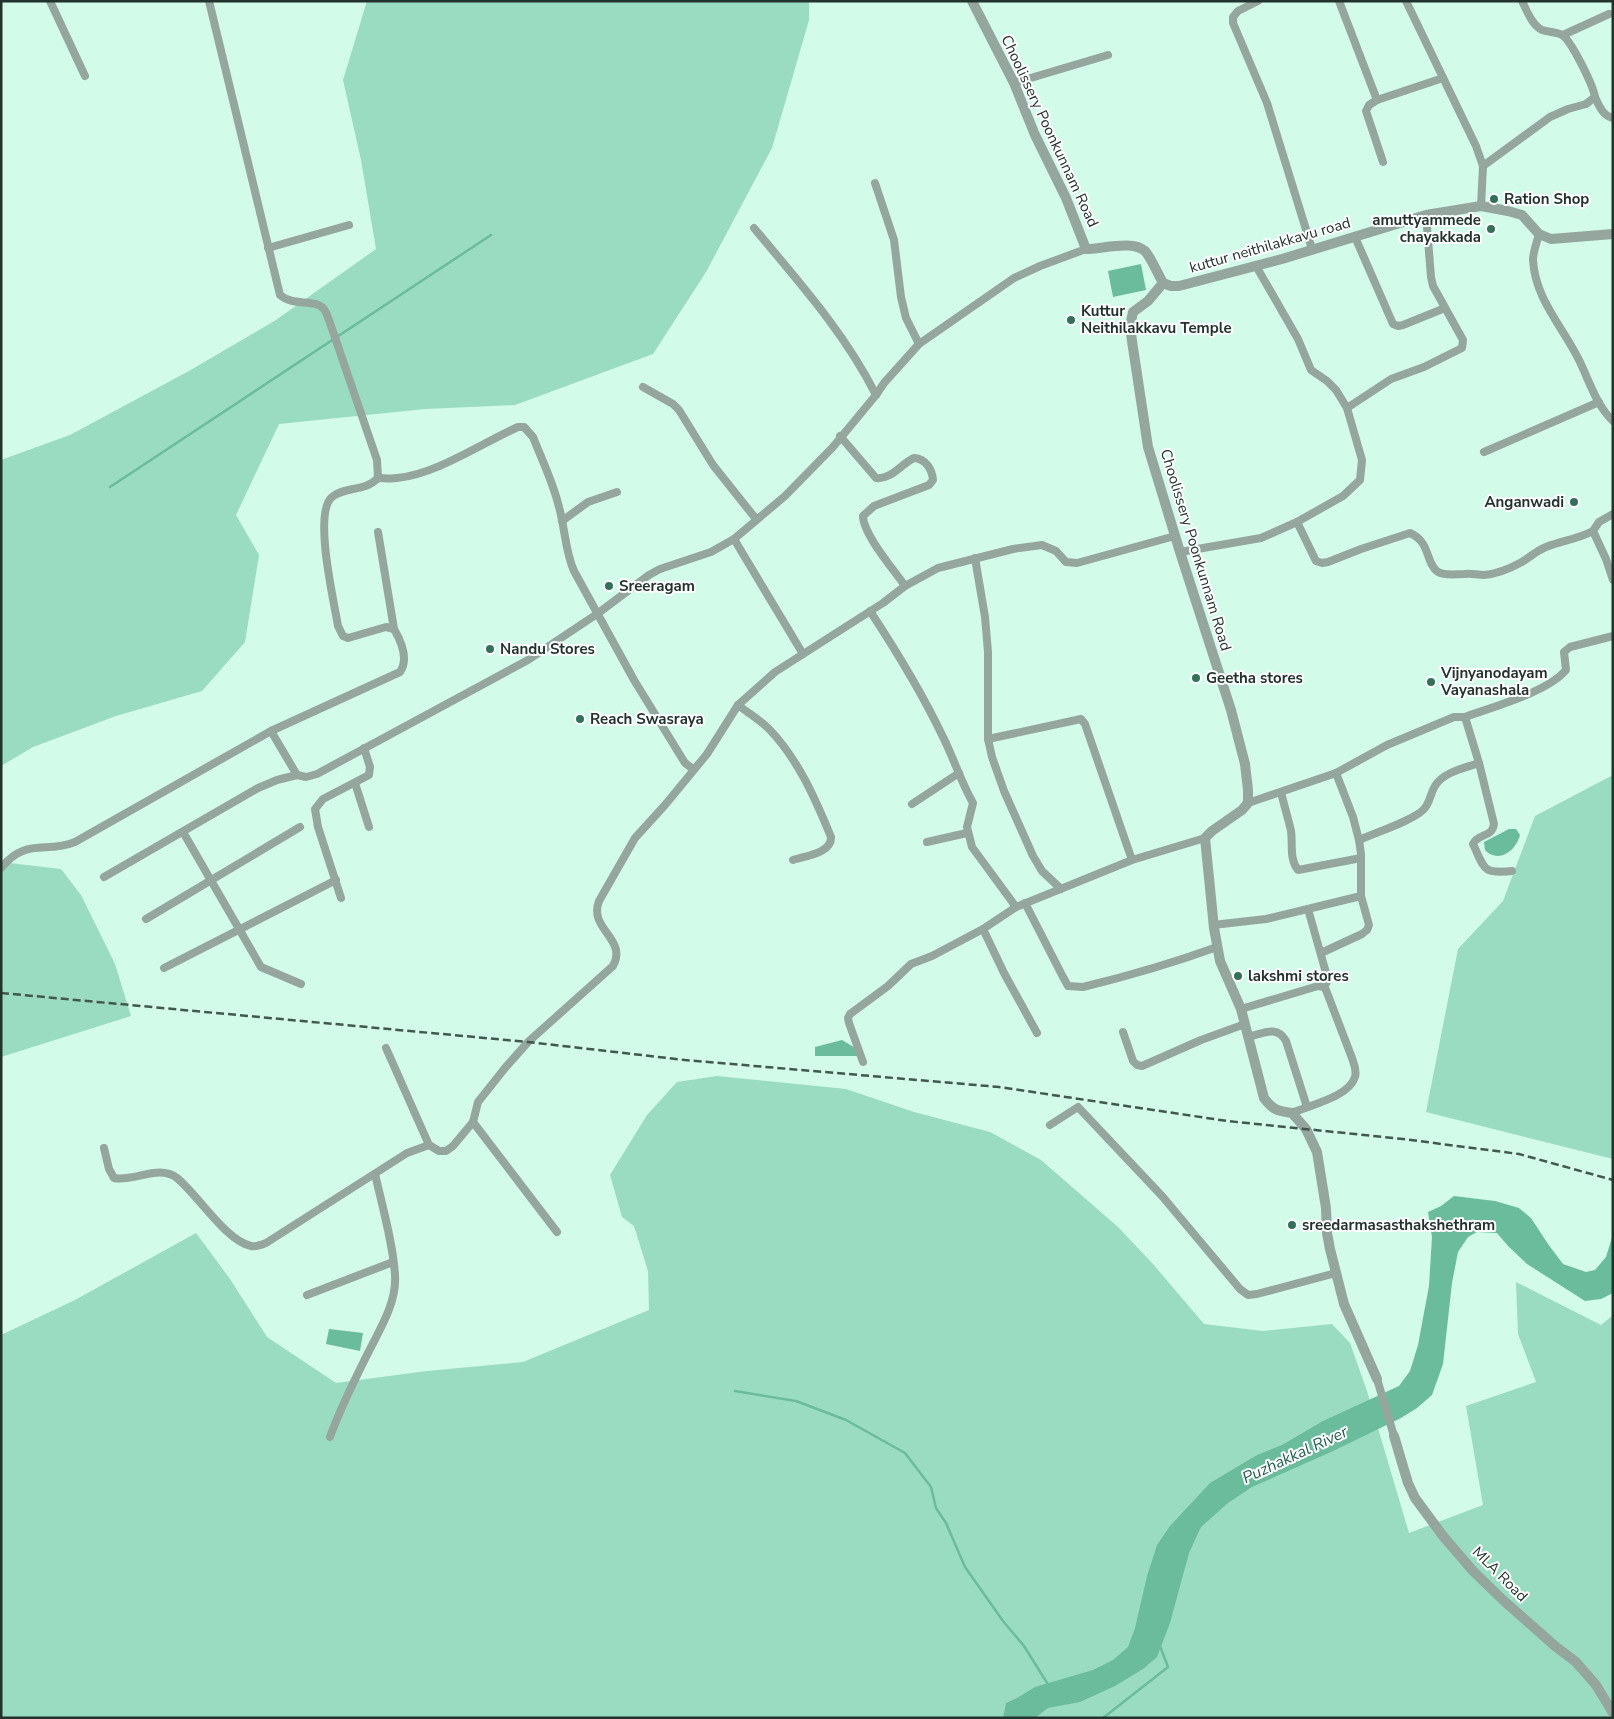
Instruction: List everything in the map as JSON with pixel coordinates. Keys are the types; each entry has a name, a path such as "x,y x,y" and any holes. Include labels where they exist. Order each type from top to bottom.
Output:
{"street":[{"path":"50,1 85,76"},
{"path":"209,1 280,295 292,302 317,304 324,309 377,460 378,478"},
{"name":"Choolissery Poonkunnam Road","path":"972,1 1014,83 1035,135 1066,198 1086,249 1120,245 1133,246 1145,251 1163,283 1148,301 1132,312 1130,326 1137,385 1148,446 1231,710 1245,764 1248,803"},
{"path":"1258,1 1238,12 1233,17 1233,23 1267,103 1312,249"},
{"path":"1339,1 1377,100"},
{"path":"1406,1 1476,146 1483,166 1481,206"},
{"path":"1522,1 1536,25 1542,30 1563,35 1609,14"},
{"path":"1563,35 1589,79 1599,107 1606,116 1613,118"},
{"path":"1014,83 1108,55"},
{"path":"1383,162 1366,111 1369,105 1377,100 1443,78"},
{"path":"1483,166 1550,117 1586,104 1595,97"},
{"path":"875,183 894,240 901,297 906,318 920,344"},
{"name":"kuttur neithilakkavu road","path":"1163,283 1179,286 1256,266 1426,215 1481,206 1522,215 1539,234"},
{"path":"1347,408 1391,379 1424,367 1462,348 1463,340 1433,286 1426,215"},
{"path":"268,248 349,224"},
{"path":"754,228 848,346 876,395"},
{"path":"1613,234 1551,239 1539,234 1533,258 1536,277 1544,301 1578,358 1599,402 1613,421"},
{"path":"1354,237 1393,324 1403,325 1445,308"},
{"path":"104,878 258,788 277,780 297,775 306,777 317,774 528,660 597,614 649,575 660,569 711,552 734,539 785,496 833,447 884,383 920,344 1014,278 1086,249"},
{"path":"1180,552 1262,538 1343,496 1360,480 1362,460 1347,408 1336,390 1311,370 1298,339 1256,266"},
{"path":"642,387 673,404 680,410 710,460 756,519"},
{"path":"1484,452 1599,402"},
{"path":"394,629 386,628 348,638 343,636 338,626 324,534 325,509 328,501 334,495 368,486 378,478 397,478 424,472 518,427 524,426 533,437 554,488 570,564 597,614 685,763 693,769"},
{"path":"840,436 876,478 882,479 888,476 914,458 924,461 929,468 933,480 930,485 874,506 863,516 863,523 870,537 905,586"},
{"path":"562,521 588,502 617,492"},
{"path":"1296,522 1316,561 1322,563 1410,533 1424,544 1438,572 1484,575 1499,572 1558,542 1582,537 1593,531 1599,522 1613,514"},
{"path":"1593,531 1613,580"},
{"path":"1,868 10,857 18,852 35,847 66,845 75,842 271,732 400,672 405,661 394,629 378,532"},
{"path":"386,1048 429,1145 439,1151 446,1151 453,1146 473,1122 478,1102 510,1061 528,1042 613,966 618,958 616,948 613,940 596,915 599,901 635,838 671,799 714,744 738,705 775,672 870,611 905,586 938,568 1013,549 1042,545 1056,551 1066,562 1077,563 1175,536"},
{"path":"734,539 803,654"},
{"path":"975,558 985,617 988,652 988,739 992,757 1024,837 1042,871 1061,889"},
{"path":"870,611 918,688 973,803 967,828 972,847 1016,907"},
{"path":"863,1062 848,1018 850,1014 888,986 911,964 932,956 983,929 1025,903 1132,860 1205,838 1242,810 1248,803 1336,773 1386,745 1454,717 1465,717 1535,691 1551,682 1566,670 1564,652 1570,647 1613,636"},
{"path":"738,705 767,727 791,756 815,797 831,837 832,843 822,851 793,860"},
{"path":"1465,717 1494,824 1493,830 1478,838 1473,844 1486,869 1494,873 1512,871"},
{"path":"988,739 1081,720 1085,724 1132,860"},
{"path":"271,732 297,775"},
{"path":"341,898 314,809 323,800 369,775 370,767 364,748"},
{"path":"1359,840 1415,816 1426,807 1435,785 1440,780 1479,763"},
{"path":"912,804 959,773"},
{"path":"1321,953 1367,930 1369,925 1361,896 1359,840 1353,817 1336,773"},
{"path":"355,783 369,827"},
{"path":"1281,792 1292,835 1291,850 1298,870 1361,858"},
{"path":"146,919 300,827"},
{"path":"183,832 261,967 301,984"},
{"path":"927,842 967,833"},
{"path":"1205,838 1214,925 1220,962 1241,1009 1264,1098 1270,1106 1278,1111 1292,1113 1330,1100 1348,1087 1356,1076 1356,1068 1350,1050 1324,987"},
{"path":"164,968 336,880"},
{"path":"1214,925 1266,919 1361,896"},
{"path":"1025,903 1068,986 1082,987 1129,976 1174,963 1218,947"},
{"path":"1308,908 1328,980 1324,987"},
{"path":"983,929 1037,1033"},
{"path":"1241,1009 1318,986 1324,987"},
{"path":"1122,1032 1133,1061 1137,1065 1142,1066 1201,1040 1245,1024"},
{"path":"1248,1037 1275,1031 1282,1034 1286,1041 1307,1107"},
{"path":"1050,1125 1078,1107 1162,1196 1240,1289 1248,1295 1336,1273"},
{"path":"1292,1113 1306,1129 1317,1152 1326,1208 1327,1233 1344,1304 1378,1379 1394,1436"},
{"path":"473,1122 557,1232"},
{"path":"104,1148 114,1178 120,1179 151,1173 169,1173 178,1179 239,1242 252,1247 266,1243 407,1153 429,1145"},
{"path":"330,1437 338,1415 384,1320 393,1295 395,1276 393,1262 375,1174"},
{"path":"307,1295 393,1262"},
{"name":"MLA Road","path":"1394,1436 1408,1483 1415,1498 1443,1536 1473,1571 1555,1646 1576,1662 1596,1686 1613,1713"}],"shaded area":[{"path":"367,1 809,1 809,20 772,148 706,272 653,354 515,405 425,409 279,424 236,515 259,555 245,642 202,691 116,716 33,747 1,766 1,460 70,435 189,371 276,320 376,249 361,160 343,80"},
{"path":"1613,775 1613,1159 1426,1112 1458,949 1503,901 1535,816"},
{"path":"1,862 61,869 81,895 115,964 131,1016 1,1057"},
{"path":"717,1076 846,1089 914,1112 990,1132 1041,1160 1118,1227 1153,1264 1204,1324 1263,1331 1332,1324 1350,1343 1367,1391 1409,1533 1483,1505 1466,1406 1536,1382 1518,1334 1516,1282 1601,1325 1613,1315 1613,1718 1,1718 1,1335 75,1300 196,1233 230,1279 267,1337 336,1383 427,1371 523,1362 649,1310 648,1271 634,1226 622,1217 610,1175 647,1115 677,1082"}],"water":[{"path":"1141,264 1146,290 1113,297 1108,271"},
{"path":"1509,829 1516,829 1520,835 1511,850 1501,856 1495,856 1485,850 1484,842"},
{"path":"842,1040 857,1049 859,1056 815,1056 815,1047"},
{"name":"Puzhakkal River","path":"1454,1196 1495,1201 1519,1208 1531,1218 1563,1264 1586,1272 1595,1270 1606,1257 1613,1234 1613,1293 1601,1299 1585,1301 1527,1264 1497,1233 1477,1232 1468,1237 1458,1252 1452,1283 1443,1364 1432,1395 1417,1408 1401,1418 1252,1487 1228,1503 1201,1527 1189,1553 1170,1623 1157,1657 1143,1669 1115,1686 1080,1702 1048,1708 1035,1718 1003,1718 1006,1703 1035,1687 1093,1670 1113,1660 1128,1647 1135,1628 1147,1576 1157,1545 1170,1526 1210,1483 1257,1455 1282,1445 1323,1421 1399,1386 1410,1371 1418,1345 1429,1286 1432,1237 1428,1212 1441,1206"},
{"path":"329,1329 363,1333 360,1351 326,1344"}],"waterway":[{"path":"110,487 491,235"},
{"path":"735,1391 796,1401 846,1420 905,1453 931,1487 936,1508 946,1523 965,1567 1003,1621 1024,1646 1049,1686"},
{"path":"1103,1718 1168,1667 1160,1646"}],"railway":[{"path":"1,993 528,1042 685,1060 999,1087 1227,1121 1403,1139 1519,1154 1613,1180"}],"place":[{"name":"Ration Shop","path":"1494,199"},
{"name":"amuttyammede chayakkada","path":"1491,229"},
{"name":"Kuttur Neithilakkavu Temple","path":"1071,320"},
{"name":"Anganwadi","path":"1574,502"},
{"name":"Sreeragam","path":"609,586"},
{"name":"Nandu Stores","path":"490,649"},
{"name":"Geetha stores","path":"1196,678"},
{"name":"Vijnyanodayam Vayanashala","path":"1431,682"},
{"name":"Reach Swasraya","path":"580,719"},
{"name":"lakshmi stores","path":"1238,976"},
{"name":"sreedarmasasthakshethram","path":"1292,1225"}]}
